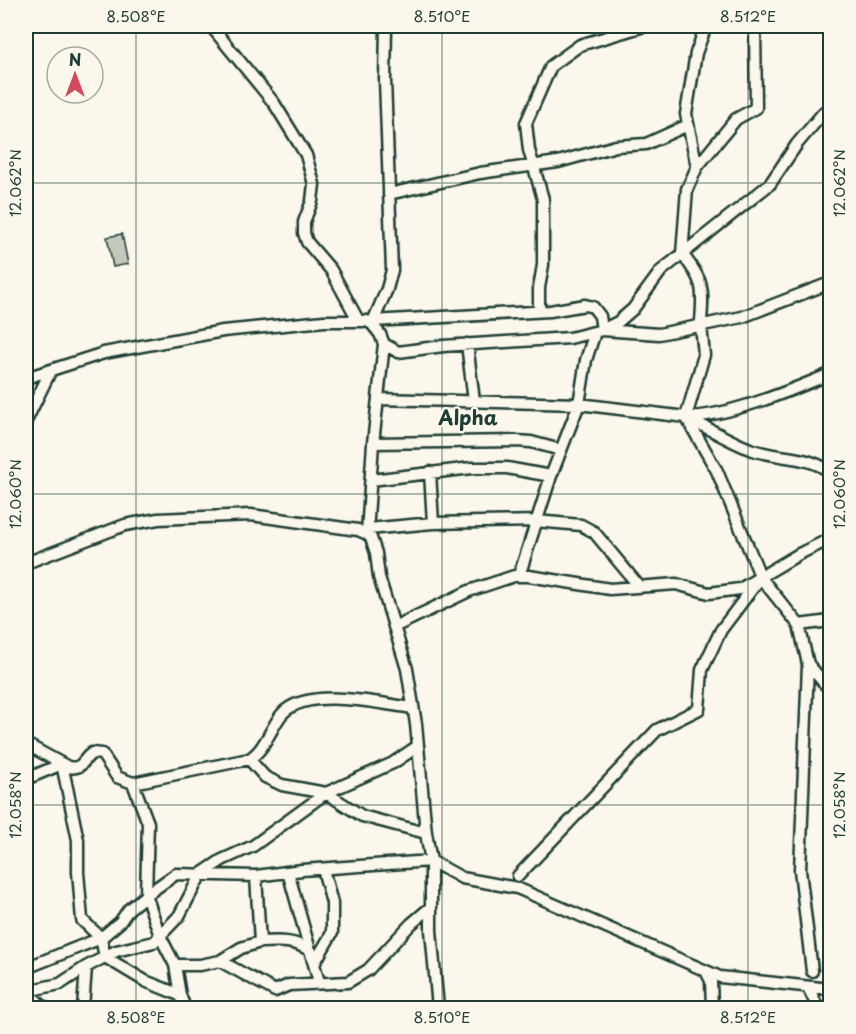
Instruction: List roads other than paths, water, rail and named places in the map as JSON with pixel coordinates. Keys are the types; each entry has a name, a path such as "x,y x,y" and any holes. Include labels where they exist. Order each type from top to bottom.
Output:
{"street":[{"path":"211,26 274,103 306,155 314,184 312,201 304,222 304,233 307,242 331,270 358,320"},
{"path":"373,322 387,289 392,270 385,80 386,26"},
{"path":"539,305 543,265 543,199 529,150 526,123 550,66 580,45 644,26"},
{"path":"697,166 686,114 696,53 706,26"},
{"path":"755,26 756,108 736,119 697,166 687,189 682,254 698,274 704,294 701,323 704,355 686,417 717,471 760,578 798,625 808,664 800,870 812,971"},
{"path":"384,344 398,352 405,352 429,347 570,338 599,331 618,322 633,309 652,281 682,254 770,184 797,144 824,112 831,108"},
{"path":"389,194 480,173 558,162 616,146 645,144 688,125"},
{"path":"599,331 659,334 701,323 742,318 831,283"},
{"path":"26,378 104,353 223,331 324,321 373,322 550,311 585,305 594,307 600,316 599,331 586,360 579,404 551,476 519,576"},
{"path":"373,322 384,344 373,443 367,531 376,553 379,577 407,669 413,708 431,861 431,930 438,1008"},
{"path":"467,344 474,401"},
{"path":"26,422 51,370"},
{"path":"378,399 579,404 686,417 704,417 796,389 831,374"},
{"path":"686,417 752,450 810,461 831,472"},
{"path":"373,443 516,441 531,442 561,450"},
{"path":"371,480 472,468 507,468 551,476"},
{"path":"430,472 433,523"},
{"path":"26,563 125,525 158,519 251,515 367,531 433,523 536,521 588,527 638,585"},
{"path":"394,627 469,591 499,580 519,576 610,589 638,585 676,584 709,593 740,589 799,554 831,539"},
{"path":"518,876 657,730 699,709 702,670 721,630 760,578"},
{"path":"798,625 831,621"},
{"path":"808,664 831,690"},
{"path":"26,744 62,764 75,768 81,767 92,753 102,754 117,777 133,783 249,759 256,754 282,714 290,707 325,698 339,698 413,708"},
{"path":"39,1006 26,991 60,984 116,951 154,942 179,916 201,874 222,860 253,846 326,793 393,763 418,746"},
{"path":"249,759 265,777 282,785 326,793 362,816 426,833"},
{"path":"26,779 62,764"},
{"path":"62,764 78,840 82,920 101,938 105,957 145,981 180,995"},
{"path":"133,783 148,823 146,895 160,936 175,965 180,995 185,1008"},
{"path":"26,968 101,938 120,922 129,909 176,874 256,876 323,868 431,861 462,878 517,888 720,977 831,989"},
{"path":"314,964 332,933 332,903 323,868"},
{"path":"288,872 319,982"},
{"path":"256,876 260,942"},
{"path":"220,961 275,991 289,985 348,982 368,970 411,924 431,907"},
{"path":"175,965 200,965 220,961 242,948 260,942 285,941 300,944 311,951"},
{"path":"83,1008 86,967"},
{"path":"706,971 711,981 712,1008"},
{"path":"808,987 819,1008"}],"district":[{"name":"Alpha","path":"468,417"}]}
